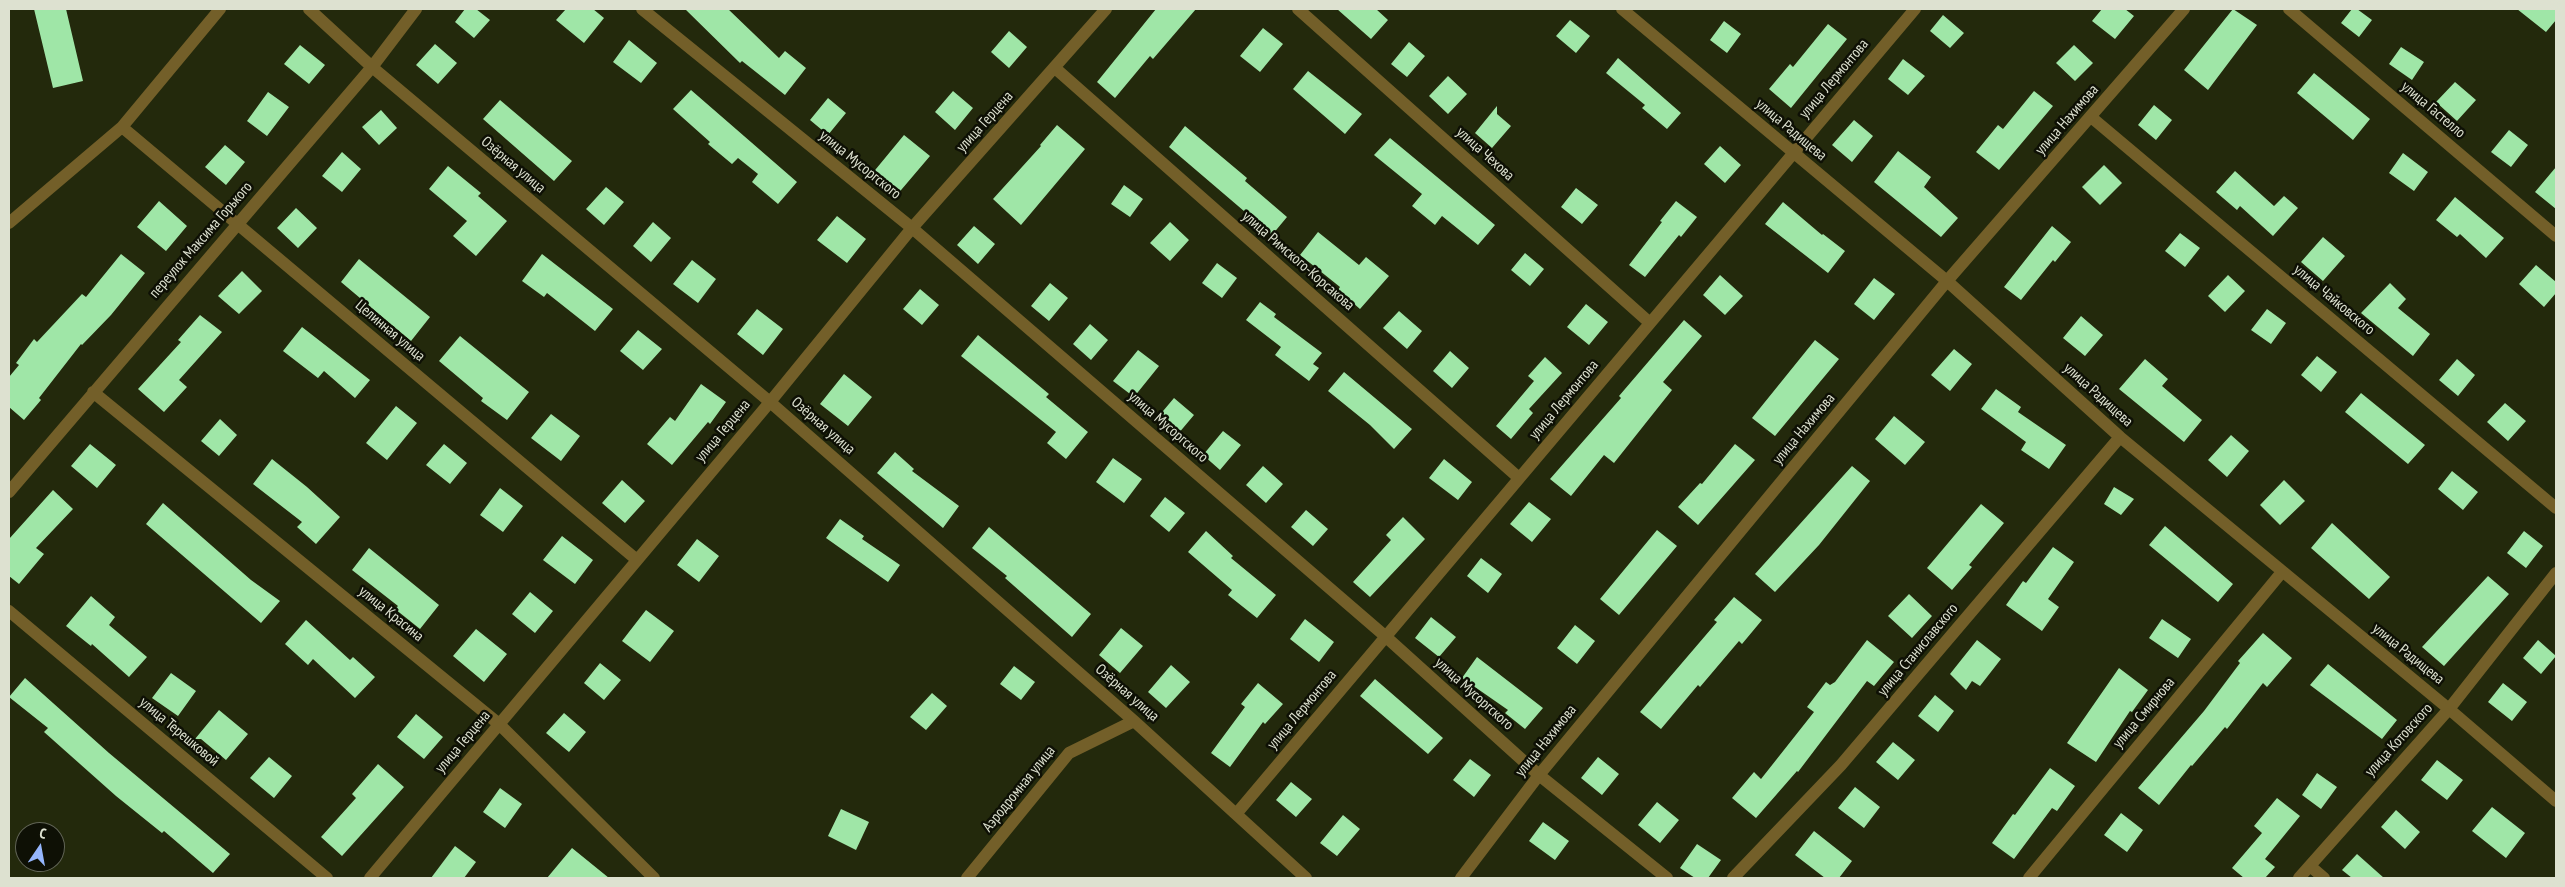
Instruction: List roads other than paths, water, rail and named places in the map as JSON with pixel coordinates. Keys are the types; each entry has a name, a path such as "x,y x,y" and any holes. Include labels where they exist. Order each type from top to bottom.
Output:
{"street":[{"path":"9,222 122,127 220,9"},
{"name":"Озёрная улица","path":"309,9 372,67 770,402 1134,721 1306,878"},
{"name":"переулок Максима Горького","path":"9,492 372,67 416,9"},
{"name":"улица Мусоргского","path":"642,9 912,228 1385,636 1539,775 1667,878"},
{"name":"улица Герцена","path":"370,878 770,402 912,228 1106,9"},
{"name":"улица Чехова","path":"1298,9 1650,323"},
{"name":"улица Радищева","path":"1622,9 1947,281 2120,437 2449,709 2556,801"},
{"name":"улица Лермонтова","path":"1237,813 1915,9"},
{"name":"улица Нахимова","path":"1460,878 1539,775 1947,281 2184,9"},
{"name":"улица Гастелло","path":"2289,9 2556,236"},
{"name":"улица Римского-Корсакова","path":"1055,68 1519,478"},
{"name":"улица Чайковского","path":"2091,117 2556,508"},
{"name":"Целинная улица","path":"122,127 637,560"},
{"name":"улица Красина","path":"93,392 499,724 654,878"},
{"name":"улица Станиславского","path":"1733,878 1841,765 2120,437"},
{"name":"улица Смирнова","path":"2030,877 2282,572"},
{"name":"улица Котовского","path":"2299,878 2449,709 2556,573"},
{"name":"улица Терешковой","path":"9,611 327,878"},
{"name":"Аэродромная улица","path":"967,878 1069,753 1134,721"},
{"path":"2310,866 2324,878"}]}
